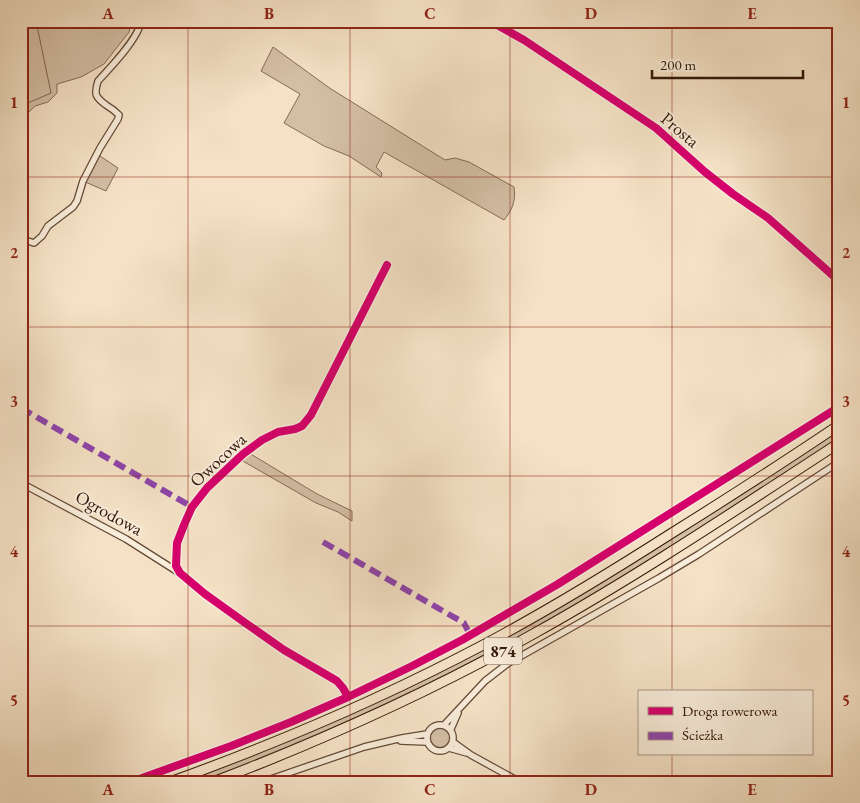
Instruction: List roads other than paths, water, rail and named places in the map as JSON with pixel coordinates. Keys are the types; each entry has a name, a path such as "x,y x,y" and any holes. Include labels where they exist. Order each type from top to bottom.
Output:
{"main road":[{"name":"874","path":"170,782 313,726 404,685 486,644 638,555 839,425"},
{"name":"874","path":"212,782 368,718 495,655 562,618 643,569 839,443"}],"street":[{"path":"21,238 34,243 42,236 48,226 74,208 78,201 83,181 119,115 96,96 98,81 134,38 141,26 141,21"},
{"name":"Prosta","path":"490,21 524,40 656,128 705,172 768,218 838,281"},
{"name":"Owocowa","path":"180,573 176,566 177,543 192,507 207,488 243,454 262,440 278,432 302,426 311,415 386,265"},
{"path":"131,782 291,722 348,697 462,640 558,584 839,407"},
{"path":"444,725 485,681 507,664 683,564 839,462"},
{"name":"Ogrodowa","path":"21,483 126,539 180,573"},
{"path":"180,573 205,594 284,650 337,681 348,697"},
{"path":"451,729 460,709"},
{"path":"440,724 451,729 454,737 449,748 443,751 436,751 431,748 427,742 428,731 440,724"},
{"path":"262,782 364,747 427,734"},
{"path":"389,742 427,742"},
{"path":"453,742 471,755 520,782"},
{"path":"449,748 471,755"}],"waterway":[{"path":"21,106 51,93 36,21"}]}
